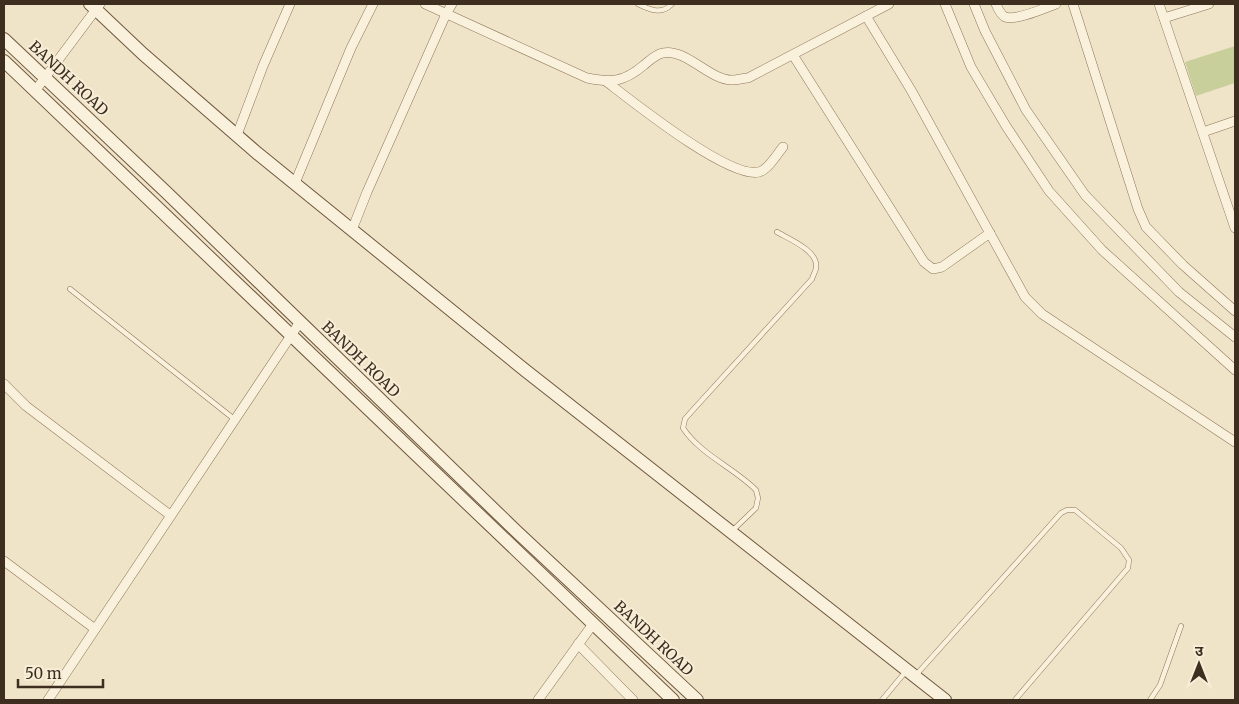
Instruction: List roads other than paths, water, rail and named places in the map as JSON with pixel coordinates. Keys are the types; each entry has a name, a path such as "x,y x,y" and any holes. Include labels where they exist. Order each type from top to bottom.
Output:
{"main road":[{"path":"95,6 143,54 352,230 526,371 912,672 945,700"},
{"name":"BANDH ROAD","path":"4,39 516,531 697,700"},
{"name":"BANDH ROAD","path":"4,61 673,700"}],"street":[{"path":"237,135 263,66 290,4"},
{"path":"295,183 351,48 373,4"},
{"path":"425,4 588,78 607,82 622,80 662,53 674,53 718,76 732,80 748,78 889,4"},
{"path":"352,230 367,192 452,4"},
{"path":"945,4 971,67 1006,126 1049,191 1102,250 1235,370"},
{"path":"974,4 985,32 1026,110 1085,195 1179,292 1235,336"},
{"path":"996,4 999,12 1004,16 1012,18 1056,4"},
{"path":"1073,4 1138,209 1146,227 1183,265 1235,311"},
{"path":"1159,4 1235,228"},
{"path":"1164,18 1209,4"},
{"path":"35,91 95,6"},
{"path":"866,16 911,90 1025,297 1042,314 1235,442"},
{"path":"793,55 924,262 933,269 942,267 990,233"},
{"path":"607,82 696,147 742,170 759,172 765,169 782,147"},
{"path":"1204,132 1235,121"},
{"path":"48,700 290,334 300,322"},
{"path":"4,384 26,406 170,515"},
{"path":"4,561 95,629"},
{"path":"538,700 593,624"},
{"path":"578,644 633,700"}],"lane":[{"path":"638,4 646,8 662,11 672,4"},
{"path":"732,531 756,508 758,498 756,490 688,436 683,428 685,419 812,279 817,267 815,257 806,249 777,232"},
{"path":"70,289 234,419"},
{"path":"882,700 912,672 1061,513 1067,510 1075,510 1121,548 1129,560 1128,568 1015,700"},
{"path":"1150,700 1160,685 1181,626"}]}
